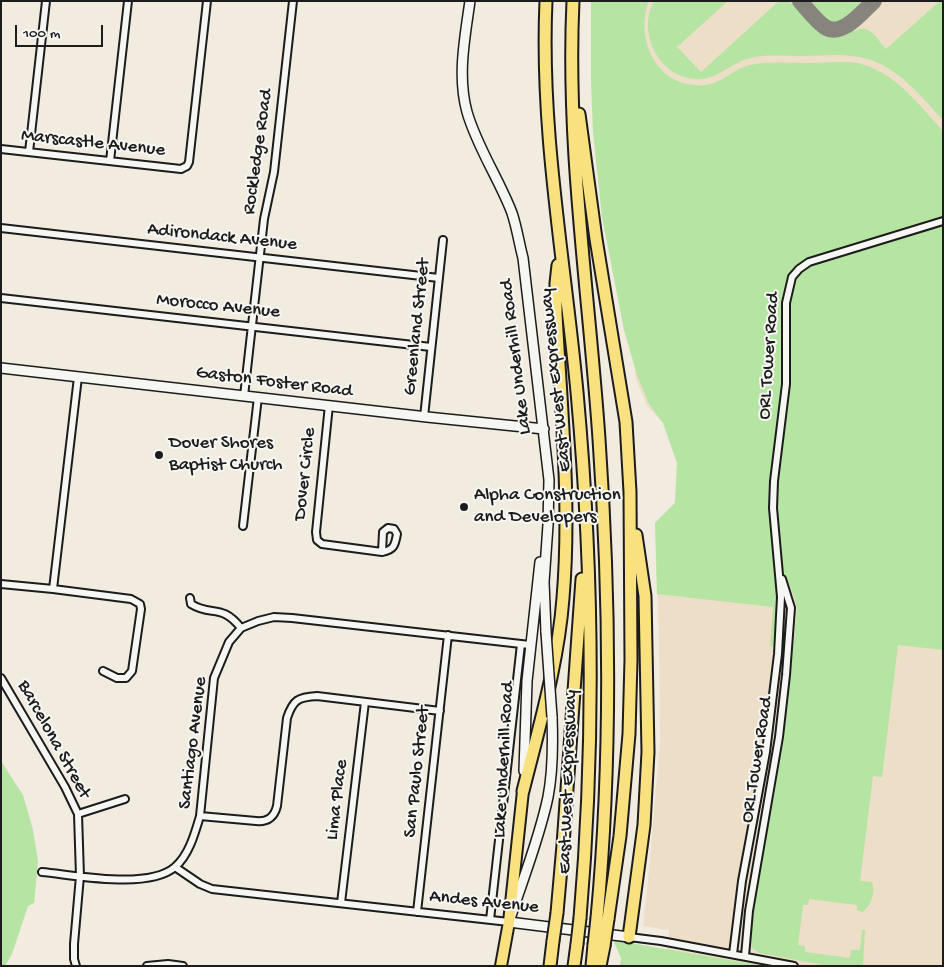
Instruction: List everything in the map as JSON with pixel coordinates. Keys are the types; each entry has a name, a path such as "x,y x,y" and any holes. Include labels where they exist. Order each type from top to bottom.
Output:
{"highway":[{"name":"East-West Expressway","path":"546,1 547,96 560,251 577,393 584,473 590,622 587,820 580,918 574,966"},
{"name":"East-West Expressway","path":"573,1 572,68 574,130 600,446 606,574 606,780 602,918"},
{"path":"572,68 596,239 626,422 630,492 631,660 629,734 620,836 602,918 599,946 600,966"},
{"path":"523,791 549,690 557,650 563,598 566,500 556,283 560,251"},
{"path":"629,937 644,824 648,752 645,596 630,492"},
{"path":"550,966 557,913 582,583 587,548"},
{"path":"592,966 599,946"}],"main road":[{"name":"Lake Underhill Road","path":"470,1 463,52 462,83 467,112 511,213 523,258 549,480 544,582 552,717 552,759 548,796 509,922"},
{"name":"Gaston Foster Road","path":"1,368 544,429"},
{"name":"Lake Underhill Road","path":"501,966 509,922 523,791 527,681 525,644 549,480"},
{"name":"Andes Avenue","path":"509,922 629,937"}],"street":[{"path":"29,152 46,1"},
{"path":"110,161 128,1"},
{"name":"Marscastle Avenue","path":"1,149 181,169 186,166 207,1"},
{"name":"Rockledge Road","path":"244,396 264,219 274,172 293,1"},
{"name":"ORL Tower Road","path":"733,954 744,872 770,722 778,654 781,606 773,508 774,481 786,384 786,303 792,277 809,262 943,221"},
{"name":"Adirondack Avenue","path":"1,228 439,278"},
{"name":"Greenland Street","path":"424,417 443,240"},
{"name":"Morocco Avenue","path":"1,298 431,346"},
{"path":"53,589 78,377"},
{"path":"243,526 258,397"},
{"name":"Dover Circle","path":"329,405 316,532 317,540 322,544 382,552"},
{"name":"ORL Tower Road","path":"745,956 757,860 779,737 788,655 791,608 778,568"},
{"path":"1,584 131,599 140,604 141,609 132,671 126,678 117,678 103,671"},
{"path":"190,598 191,604 197,608 219,611 234,620 241,628 266,619 292,618 525,644"},
{"name":"Santiago Avenue","path":"174,867 185,854 195,834 200,816 214,678 230,642 241,628"},
{"name":"San Paulo Street","path":"417,912 448,636"},
{"name":"Lake Underhill Road","path":"490,920 525,644"},
{"path":"778,654 788,655"},
{"name":"Barcelona Street","path":"1,678 66,787 78,814 80,876 74,944 76,966"},
{"path":"200,816 263,822 270,819 275,812 287,718 291,706 296,701 305,697 317,696 440,710"},
{"name":"Lima Place","path":"341,903 365,702"},
{"path":"760,782 771,784"},
{"path":"78,814 125,799"},
{"path":"42,872 135,880 152,877 174,867"},
{"name":"Andes Avenue","path":"174,867 200,884 212,889 509,922"},
{"name":"Andes Avenue","path":"629,937 794,966"},
{"path":"147,966 168,964 183,966"}],"shaded area":[{"path":"596,1 943,1 943,966 742,966 667,952 669,930 643,926 660,742 655,523 675,503 677,463 663,423 647,406 636,379 630,329 602,217 594,109"}],"green space":[{"path":"591,1 649,1 644,28 651,55 668,76 680,82 694,85 711,84 743,67 764,63 841,62 861,64 886,75 896,83 916,101 943,131 943,217 808,259 794,271 786,286 783,298 783,381 772,476 778,605 775,640 773,646 770,647 773,607 657,594 655,523 675,503 677,463 663,423 649,404 637,375 624,330 602,217 593,132"},
{"path":"654,1 728,1 677,47 701,72 779,1 794,2 813,23 826,33 843,33 852,28 854,31 859,29 868,30 886,49 940,1 943,1 943,120 914,88 892,71 867,59 852,56 762,56 743,60 717,75 702,79 681,76 670,70 654,50 648,25 649,13"},
{"path":"808,1 861,1 851,16 835,25 825,21"},
{"path":"943,225 943,650 898,645 882,777 873,776 860,881 872,882 873,894 870,902 863,912 857,910 857,905 809,899 808,905 803,905 798,945 805,946 805,952 850,958 851,950 860,950 862,930 865,930 863,966 829,966 759,953 752,948 750,938 759,871 784,731 797,609 794,596 782,570 777,506 790,377 789,301 796,279 801,272 813,263"},
{"path":"1,761 23,795 33,830 38,861 34,903 28,906 12,954 5,966 1,966"},
{"path":"613,940 764,966 620,966 621,958"}],"taxiway":[{"path":"800,1 818,22 831,29 845,27 874,1"}],"place":[{"name":"Dover Shores Baptist Church","path":"159,455"},
{"name":"Alpha Construction and Developers","path":"464,507"}]}
